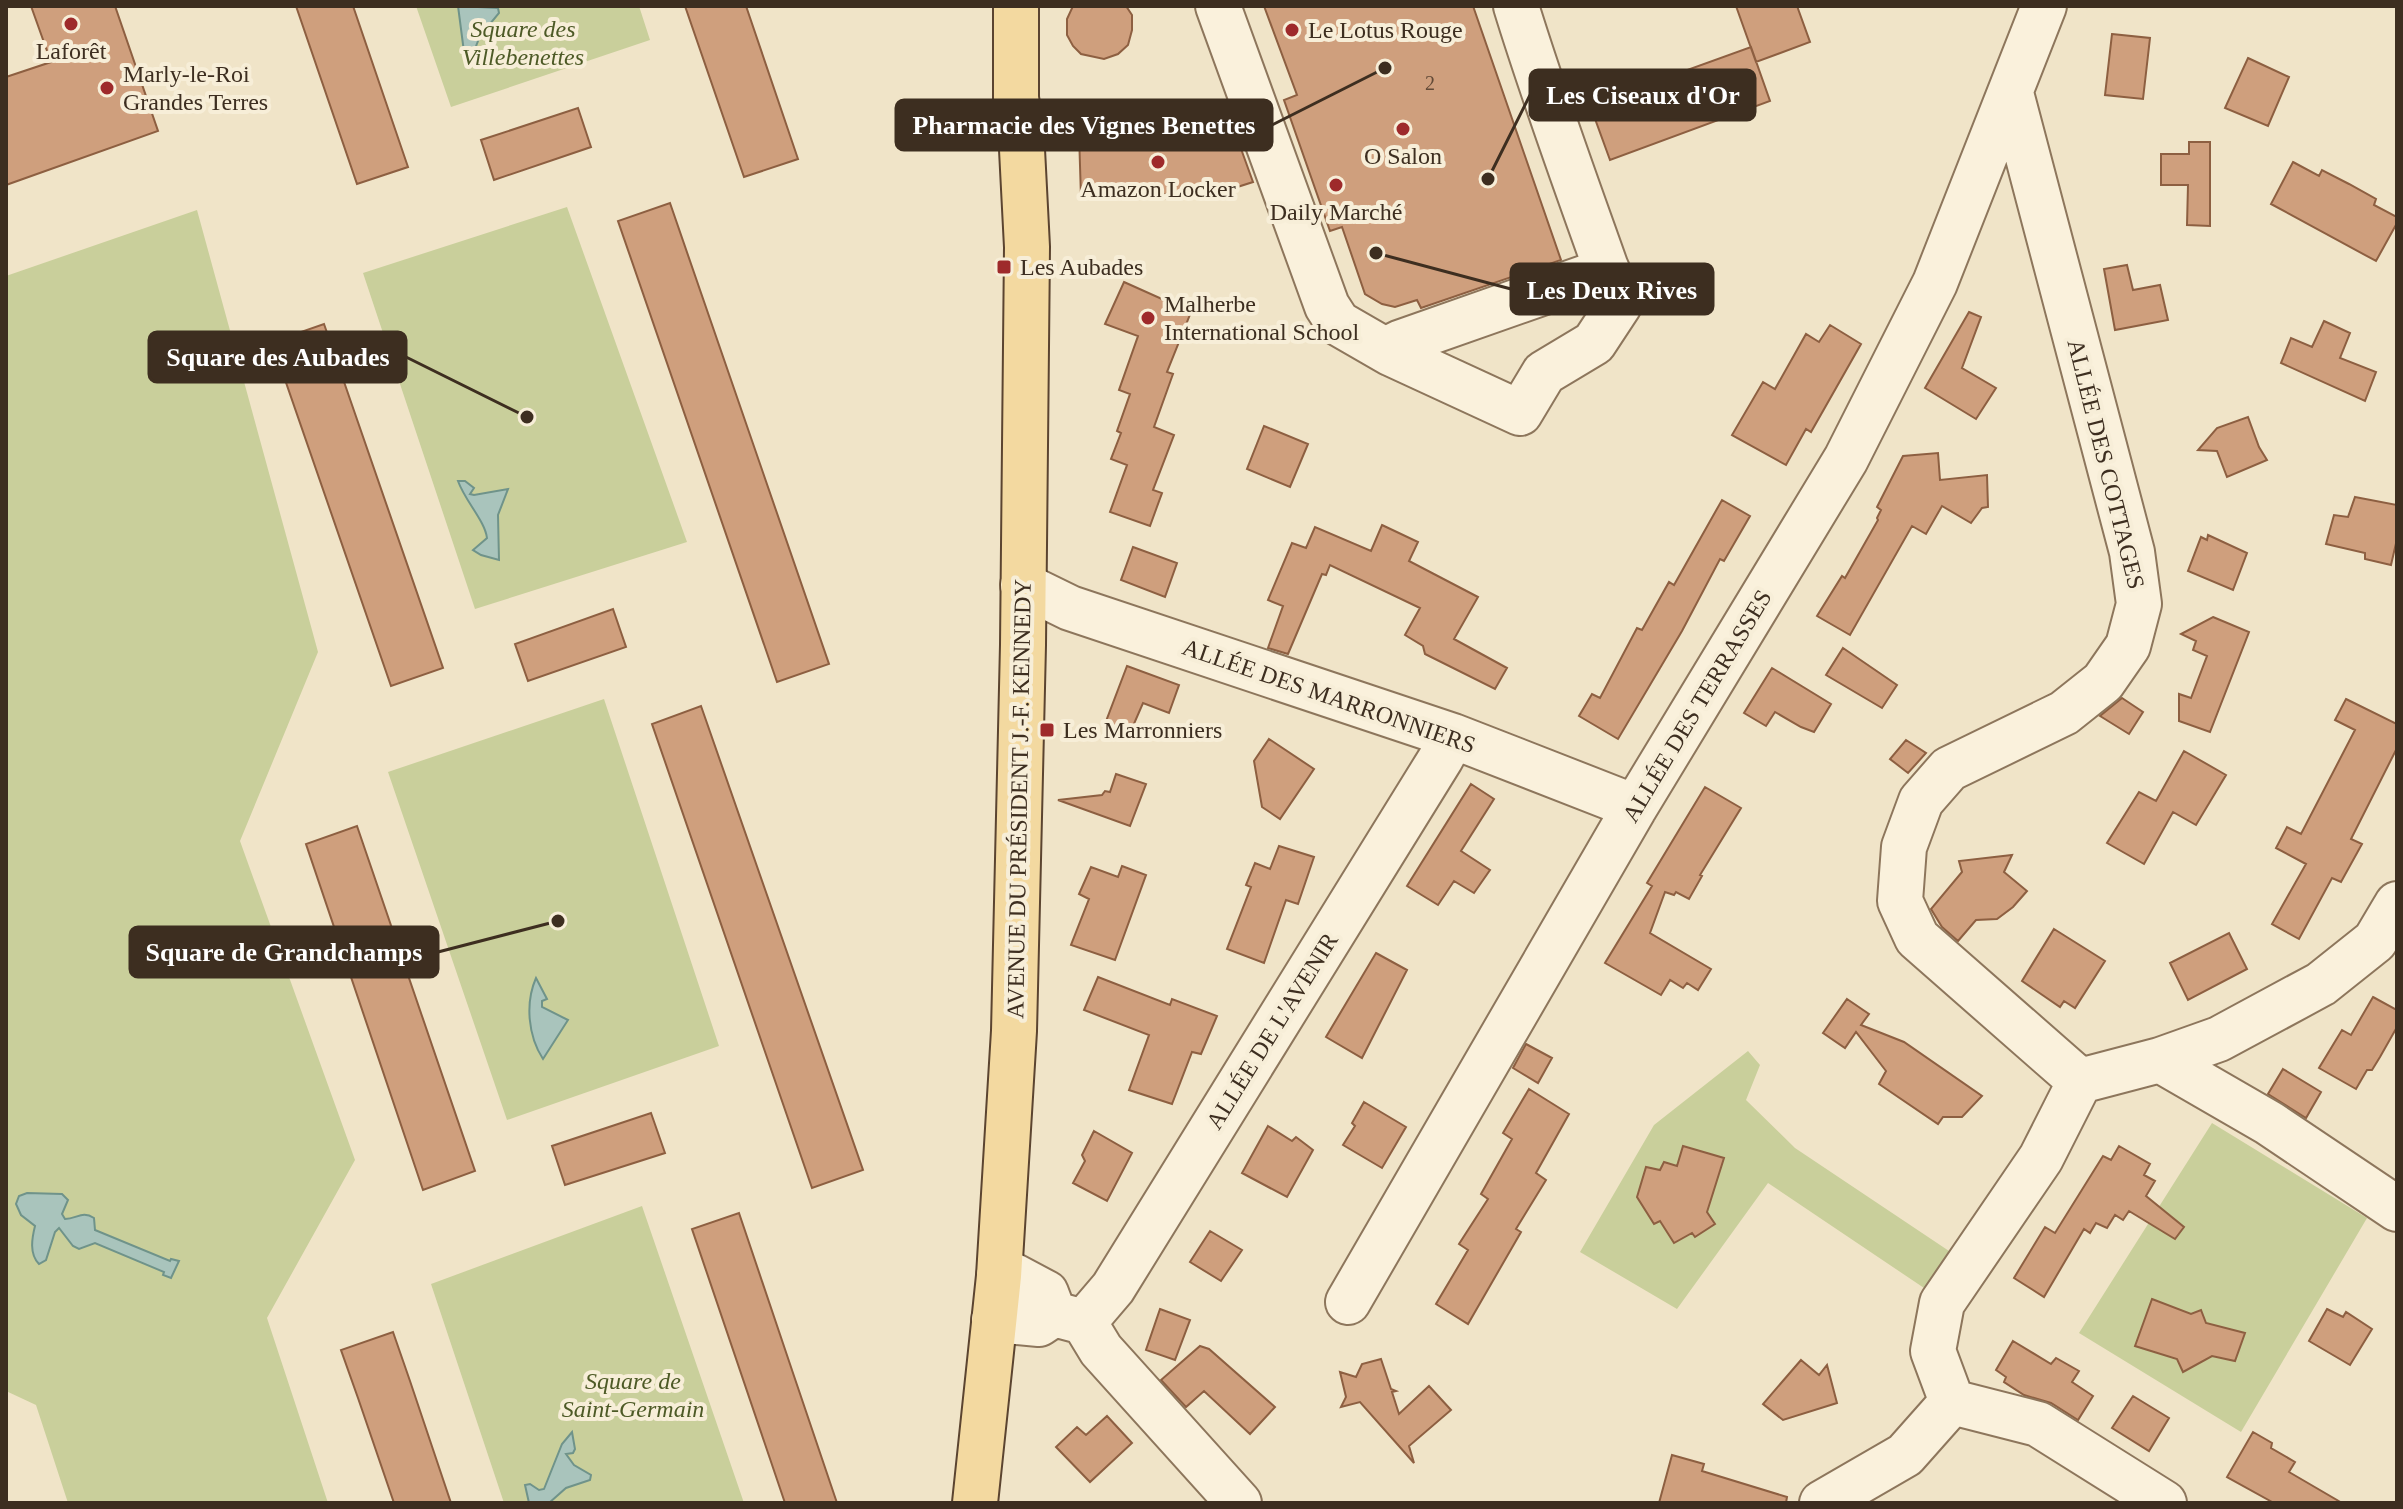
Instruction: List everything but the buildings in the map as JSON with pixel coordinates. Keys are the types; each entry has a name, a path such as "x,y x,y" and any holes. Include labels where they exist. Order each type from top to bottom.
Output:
{"main road":[{"name":"AVENUE DU PRÉSIDENT J.-F. KENNEDY","path":"975,1503 999,1276 1014,1031 1023,585 1027,247 1021,130 1016,93 996,6"},
{"name":"AVENUE DU PRÉSIDENT J.-F. KENNEDY","path":"1016,6 1016,93"}],"street":[{"path":"1218,6 1327,306 1338,323 1390,353 1520,413 1544,373 1594,343 1619,305 1544,96 1516,6"},
{"path":"2011,93 2044,6"},
{"name":"ALLÉE DES TERRASSES","path":"1348,1302 1635,807 1846,459 1935,283 2011,93"},
{"name":"ALLÉE DES COTTAGES","path":"2011,93 2132,552 2139,604 2128,646 2103,682 2064,713 1949,769 1921,801 1904,847 1900,901 1917,938 2080,1081"},
{"path":"1390,353 1399,343 1607,270"},
{"name":"ALLÉE DES MARRONNIERS","path":"1023,585 1070,608 1453,736 1635,807"},
{"name":"ALLÉE DE L'AVENIR","path":"1069,1318 1113,1288 1453,736"},
{"path":"1952,1402 1933,1351 1942,1303 2041,1158 2080,1081 2160,1060 2219,1039 2321,984 2375,941 2397,904"},
{"path":"2160,1060 2269,1123 2397,1209"},
{"path":"999,1276 1014,1276 1046,1293 1239,1503"},
{"path":"994,1320 1039,1324 1069,1318"},
{"path":"1822,1503 1905,1455 1952,1402"},
{"path":"1952,1402 2038,1424 2164,1503"}],"green space":[{"name":"Square des Villebenettes","path":"416,6 639,6 650,40 451,107"},
{"path":"567,207 687,542 475,609 363,273"},
{"path":"197,210 318,652 240,841 355,1160 267,1318 328,1503 68,1503 36,1405 6,1391 6,276"},
{"path":"604,699 719,1046 507,1120 388,772"},
{"path":"1748,1051 1760,1065 1746,1100 1795,1148 1952,1253 1930,1292 1768,1183 1677,1309 1580,1252 1654,1125"},
{"path":"2212,1123 2367,1218 2241,1432 2079,1333"},
{"name":"Square de Saint-Germain","path":"642,1206 744,1503 504,1503 431,1284"}],"water":[{"path":"458,6 498,8 499,13 480,36 471,59 464,52"},
{"path":"458,481 465,481 474,488 470,494 474,495 508,489 498,515 499,560 473,550 487,538"},
{"path":"536,978 547,999 542,1001 542,1007 568,1020 543,1059 531,1030 529,1009"},
{"path":"27,1193 62,1194 68,1200 62,1214 65,1219 90,1216 94,1218 95,1230 170,1261 179,1261 171,1278 163,1275 164,1272 95,1243 79,1249 59,1228 46,1260 39,1264 33,1251 35,1226 21,1215 16,1204 19,1196"},
{"path":"572,1432 575,1449 573,1453 566,1454 574,1465 591,1475 590,1480 566,1488 549,1503 529,1503 525,1485 544,1489 562,1444"}],"place":[{"name":"Laforêt","path":"71,24"},
{"name":"Le Lotus Rouge","path":"1292,30"},
{"name":"Pharmacie des Vignes Benettes","path":"1385,68"},
{"name":"Marly-le-Roi Grandes Terres","path":"107,88"},
{"name":"O Salon","path":"1403,129"},
{"name":"Amazon Locker","path":"1158,162"},
{"name":"Les Ciseaux d'Or","path":"1488,179"},
{"name":"Daily Marché","path":"1336,185"},
{"name":"Les Deux Rives","path":"1376,253"},
{"name":"Les Aubades","path":"1004,267"},
{"name":"Malherbe International School","path":"1148,318"},
{"name":"Square des Aubades","path":"527,417"},
{"name":"Les Marronniers","path":"1047,730"},
{"name":"Square de Grandchamps","path":"558,921"}]}
